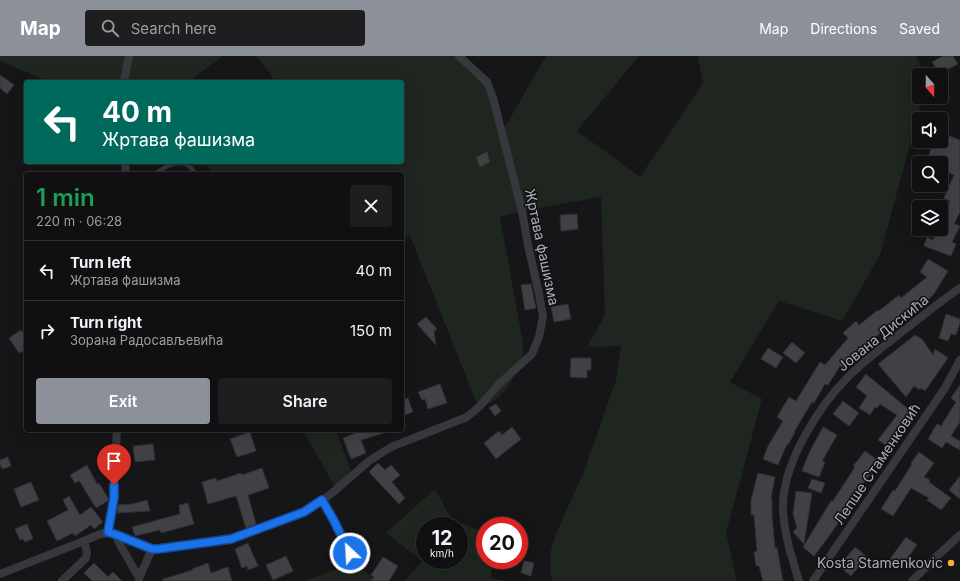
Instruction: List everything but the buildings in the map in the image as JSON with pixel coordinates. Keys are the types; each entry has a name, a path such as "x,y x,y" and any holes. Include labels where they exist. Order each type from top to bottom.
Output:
{"street":[{"path":"124,80 129,56"},
{"name":"Жртава фашизма","path":"108,532 152,549 158,549 231,539 304,512 331,494 369,461 391,447 467,417 480,406 498,385 532,354 539,337 543,316 522,211 493,98 487,82 459,56"},
{"name":"Јована Дискића","path":"799,581 788,544 783,512 784,500 792,464 810,426 832,395 862,364 960,288"},
{"name":"Лепше Стаменковић","path":"813,581 945,388 960,360"},
{"path":"0,574 108,532 114,498 117,432"},
{"path":"117,535 118,541 139,580"},
{"path":"912,581 936,556 960,535"},
{"path":"62,581 86,558 87,553 84,541"},
{"path":"139,580 152,549"}],"lane":[{"path":"158,172 177,164"},
{"path":"186,164 195,172"},
{"path":"322,500 333,519 355,565"}],"shaded area":[{"path":"0,56 223,56 191,80 48,80 40,78 0,61"},
{"path":"256,56 459,56 487,82 502,132 546,56 639,56 577,131 640,177 703,83 698,56 916,56 922,68 912,68 912,104 921,104 919,112 912,112 912,137 880,255 842,321 779,301 730,382 762,399 726,533 737,581 553,581 551,576 551,549 558,529 583,474 616,380 621,346 587,347 605,315 601,197 522,211 500,217 523,343 523,363 507,388 495,400 479,409 410,236 404,238 404,172 213,172 205,164 404,164 404,80 273,80 274,79"},
{"path":"304,432 337,432 351,471 335,487"},
{"path":"435,489 450,517 416,517 416,556 386,533"},
{"path":"468,526 476,529 476,569 492,569 490,578 505,581 405,581 416,568 468,569"},
{"path":"354,563 377,581 304,581"}],"place":[{"name":"Kosta Stamenkovic","path":"951,563"}],"route":[{"path":"114,485 114,498 108,532 152,549 231,539 304,512 322,500 350,553"}]}
